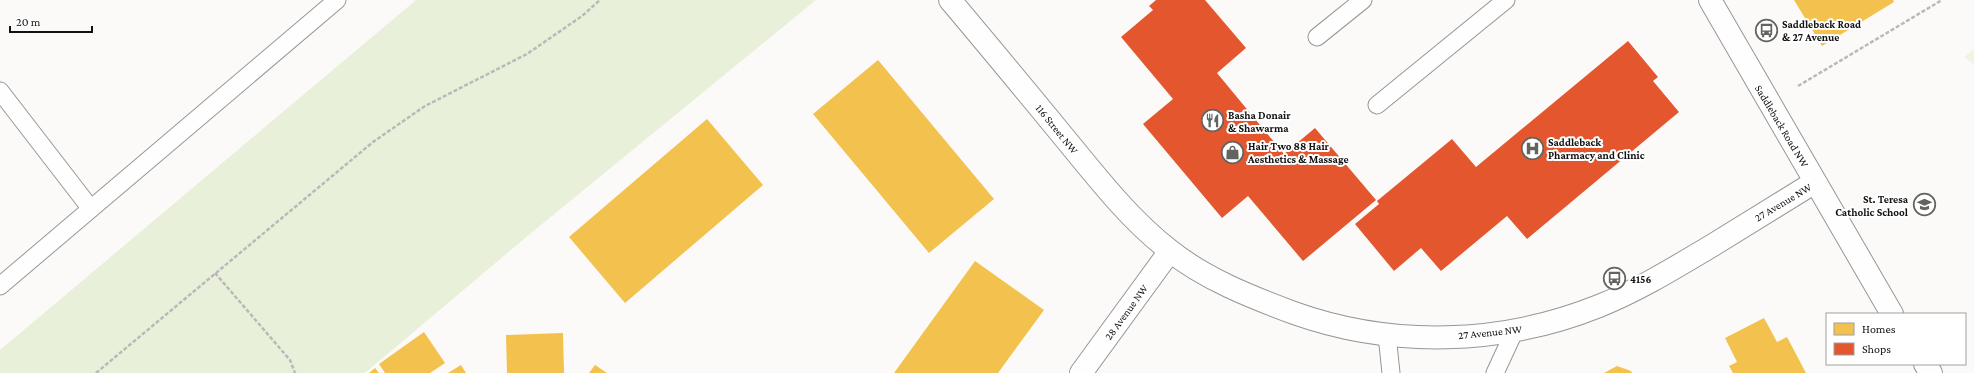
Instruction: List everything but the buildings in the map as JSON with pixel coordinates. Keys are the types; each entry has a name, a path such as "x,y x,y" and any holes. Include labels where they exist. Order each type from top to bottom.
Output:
{"street":[{"name":"116 Street NW","path":"950,0 1118,203 1170,251"},
{"name":"Saddleback Road NW","path":"1710,0 1891,313"},
{"name":"27 Avenue NW","path":"1170,251 1227,285 1277,306 1316,320 1387,335 1444,337 1486,335 1514,332 1599,306 1675,268 1815,182"},
{"name":"28 Avenue NW","path":"1081,373 1170,251"}],"lane":[{"path":"0,286 337,0"},
{"path":"1317,37 1363,0"},
{"path":"1377,105 1506,0"},
{"path":"0,91 91,209"},
{"path":"1495,373 1514,332"},
{"path":"1387,335 1391,373"}],"path":[{"path":"96,373 372,142 425,106 527,54 582,16 600,0"},
{"path":"1798,86 1942,0"},
{"path":"215,273 290,360 296,373"}],"green space":[{"path":"416,0 816,0 530,234 365,373 0,373 0,350"},
{"path":"1974,49 1974,65 1964,57"}],"place":[{"name":"Saddleback Road & 27 Avenue","path":"1766,30"},
{"name":"Basha Donair & Shawarma","path":"1212,121"},
{"name":"Saddleback Pharmacy and Clinic","path":"1532,148"},
{"name":"Hair Two 88 Hair Aesthetics & Massage","path":"1232,152"},
{"name":"St. Teresa Catholic School","path":"1924,205"},
{"name":"4156","path":"1615,279"}]}
